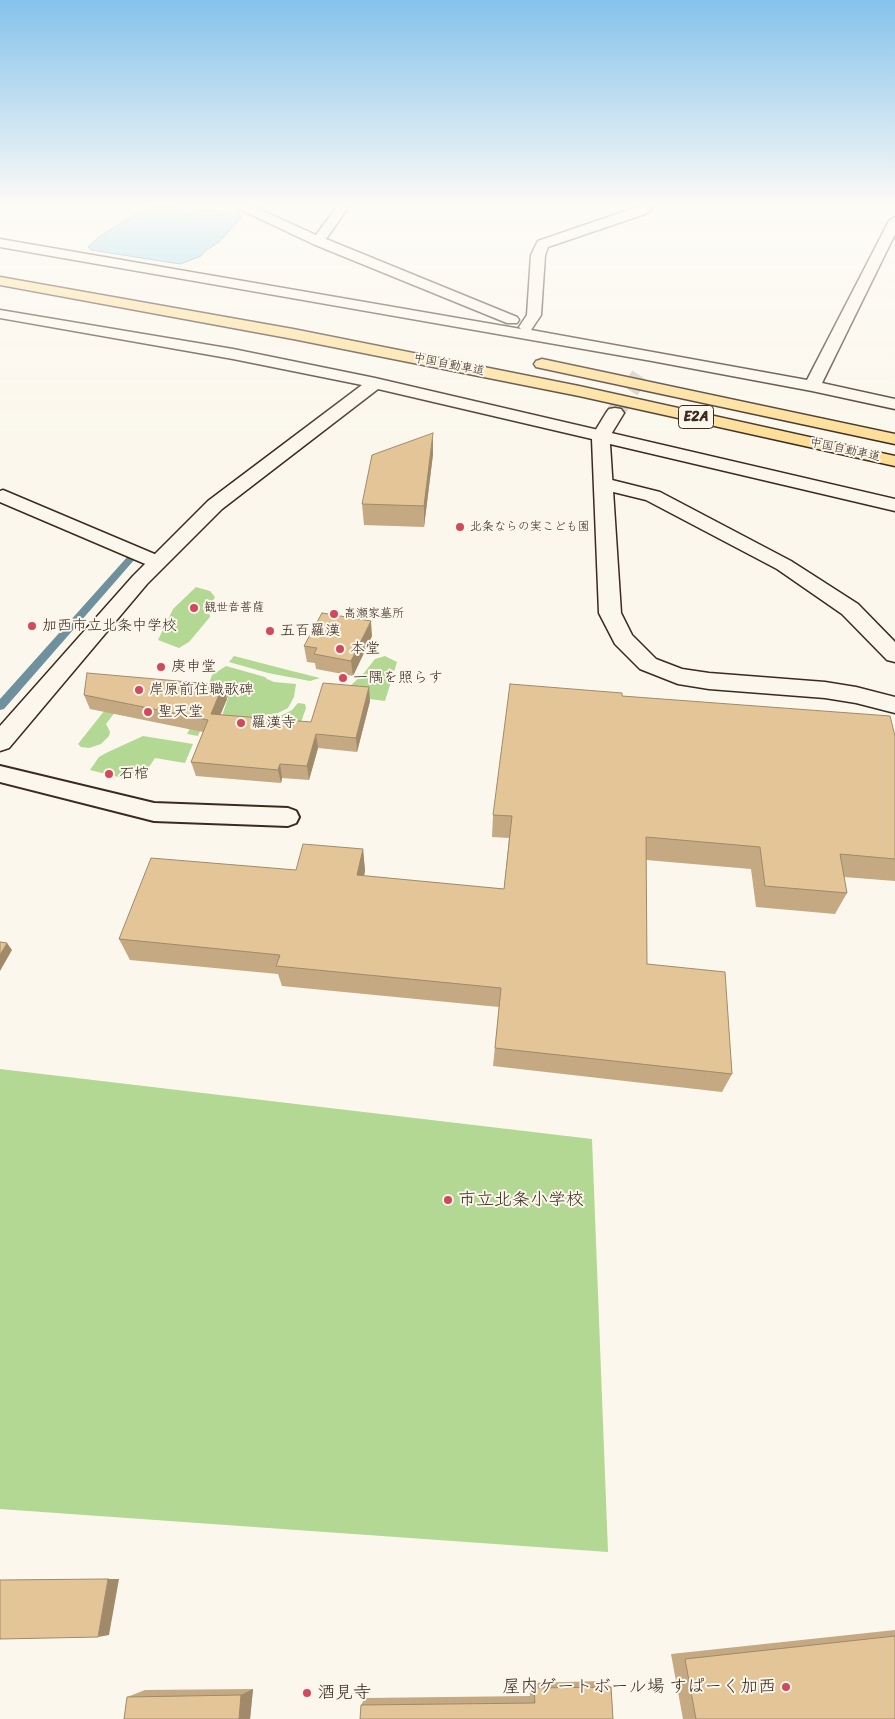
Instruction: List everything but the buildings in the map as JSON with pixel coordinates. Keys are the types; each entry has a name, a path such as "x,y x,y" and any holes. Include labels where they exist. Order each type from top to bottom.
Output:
{"highway":[{"name":"中国自動車道","path":"27,285 293,334 496,375 895,461"},
{"name":"中国自動車道","path":"530,362 895,439"}],"street":[{"path":"254,285 529,331 895,404"},
{"path":"420,285 529,331"},
{"path":"529,331 534,315 536,285"},
{"path":"812,386 863,285"},
{"path":"0,314 233,354 375,383 895,505"},
{"path":"642,372 652,356"},
{"path":"0,742 157,562 215,505 375,383"},
{"path":"615,413 601,436 610,613 623,640 648,664 678,676 825,690 856,695 895,705"},
{"path":"604,484 653,496 784,565 850,609 895,655"},
{"path":"3,496 157,562"}],"lane":[{"path":"0,774 154,812 288,817"}],"green space":[{"path":"196,587 210,591 215,597 209,607 210,617 189,642 179,648 158,640 173,609"},
{"path":"234,656 320,678 310,681 268,673 229,662"},
{"path":"385,656 397,662 385,701 346,696 346,690 364,673 375,659"},
{"path":"226,666 265,677 274,682 296,684 294,697 288,708 278,713 258,717 241,727 201,729 198,736 187,734 196,717 221,719 228,698 205,696 212,675"},
{"path":"128,681 119,707 106,724 110,732 109,736 101,744 89,748 81,747 78,744"},
{"path":"298,703 305,704 306,708 299,728 260,720 280,716 292,710"},
{"path":"143,736 193,744 185,763 155,758 145,773 139,775 132,773 126,779 90,770 99,757"},
{"path":"0,1069 592,1139 608,1552 0,1509"}],"waterway":[{"path":"0,706 132,557"}],"tunnel":[{"path":"615,413 642,372"}],"place":[{"name":"北条ならの実こども園","path":"460,527"},
{"name":"観世音菩薩","path":"194,608"},
{"name":"高瀬家墓所","path":"334,614"},
{"name":"加西市立北条中学校","path":"32,626"},
{"name":"五百羅漢","path":"270,631"},
{"name":"本堂","path":"340,649"},
{"name":"庚申堂","path":"161,667"},
{"name":"一隅を照らす","path":"343,678"},
{"name":"岸原前住職歌碑","path":"139,690"},
{"name":"聖天堂","path":"148,712"},
{"name":"羅漢寺","path":"241,723"},
{"name":"石棺","path":"109,774"},
{"name":"市立北条小学校","path":"448,1200"},
{"name":"屋内ゲートボール場 すぱーく加西","path":"786,1687"},
{"name":"酒見寺","path":"307,1693"}]}
